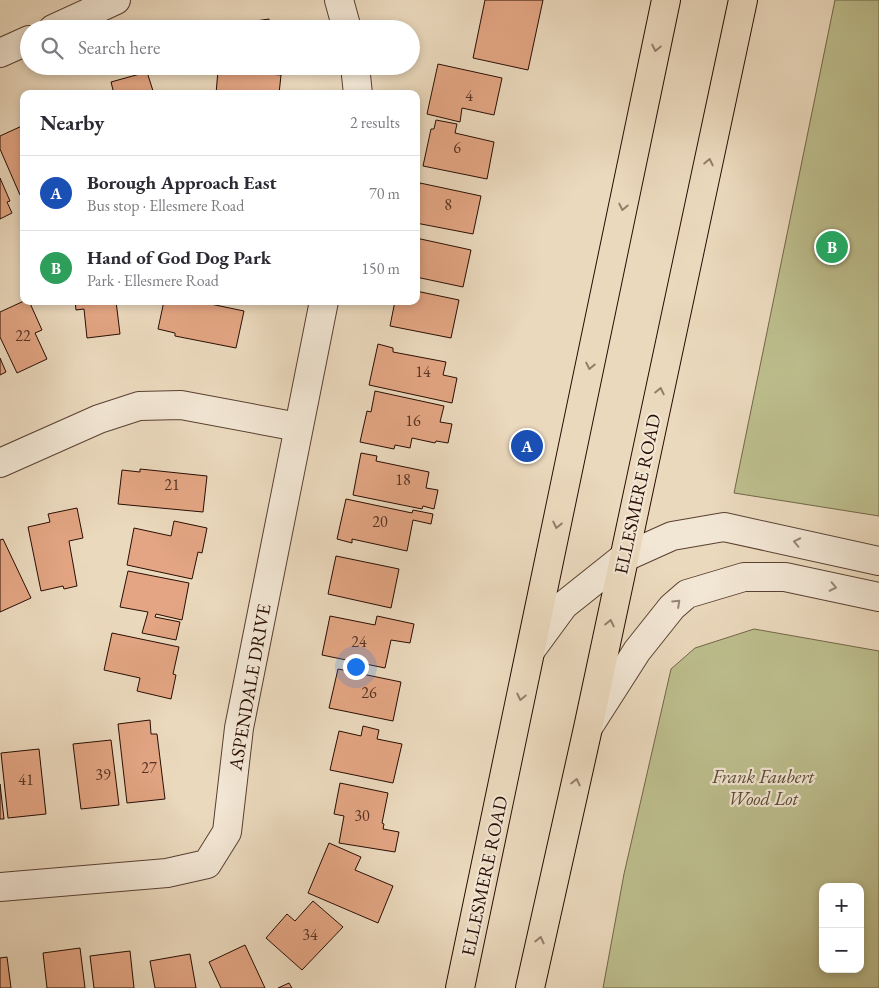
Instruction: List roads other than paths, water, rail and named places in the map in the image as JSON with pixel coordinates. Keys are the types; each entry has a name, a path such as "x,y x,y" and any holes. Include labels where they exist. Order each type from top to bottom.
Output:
{"main road":[{"name":"ELLESMERE ROAD","path":"460,988 666,0"},
{"name":"ELLESMERE ROAD","path":"530,988 588,728 743,0"}],"street":[{"path":"73,20 116,0"},
{"path":"339,0 345,20"},
{"path":"0,52 20,44"},
{"path":"356,75 358,90"},
{"name":"ASPENDALE DRIVE","path":"0,887 168,873 206,864 227,832 239,728 323,305"},
{"path":"0,463 99,419 139,406 181,405 298,427"},
{"path":"531,650 564,605 623,558 672,536 724,527 879,561"},
{"path":"588,728 637,651 672,607 687,594 744,577 785,577 879,597"}],"place":[{"name":"Hand of God Dog Park","path":"832,247"},
{"name":"Borough Approach East","path":"527,446"}],"park label":[{"name":"Frank Faubert Wood Lot","path":"763,787"}]}
